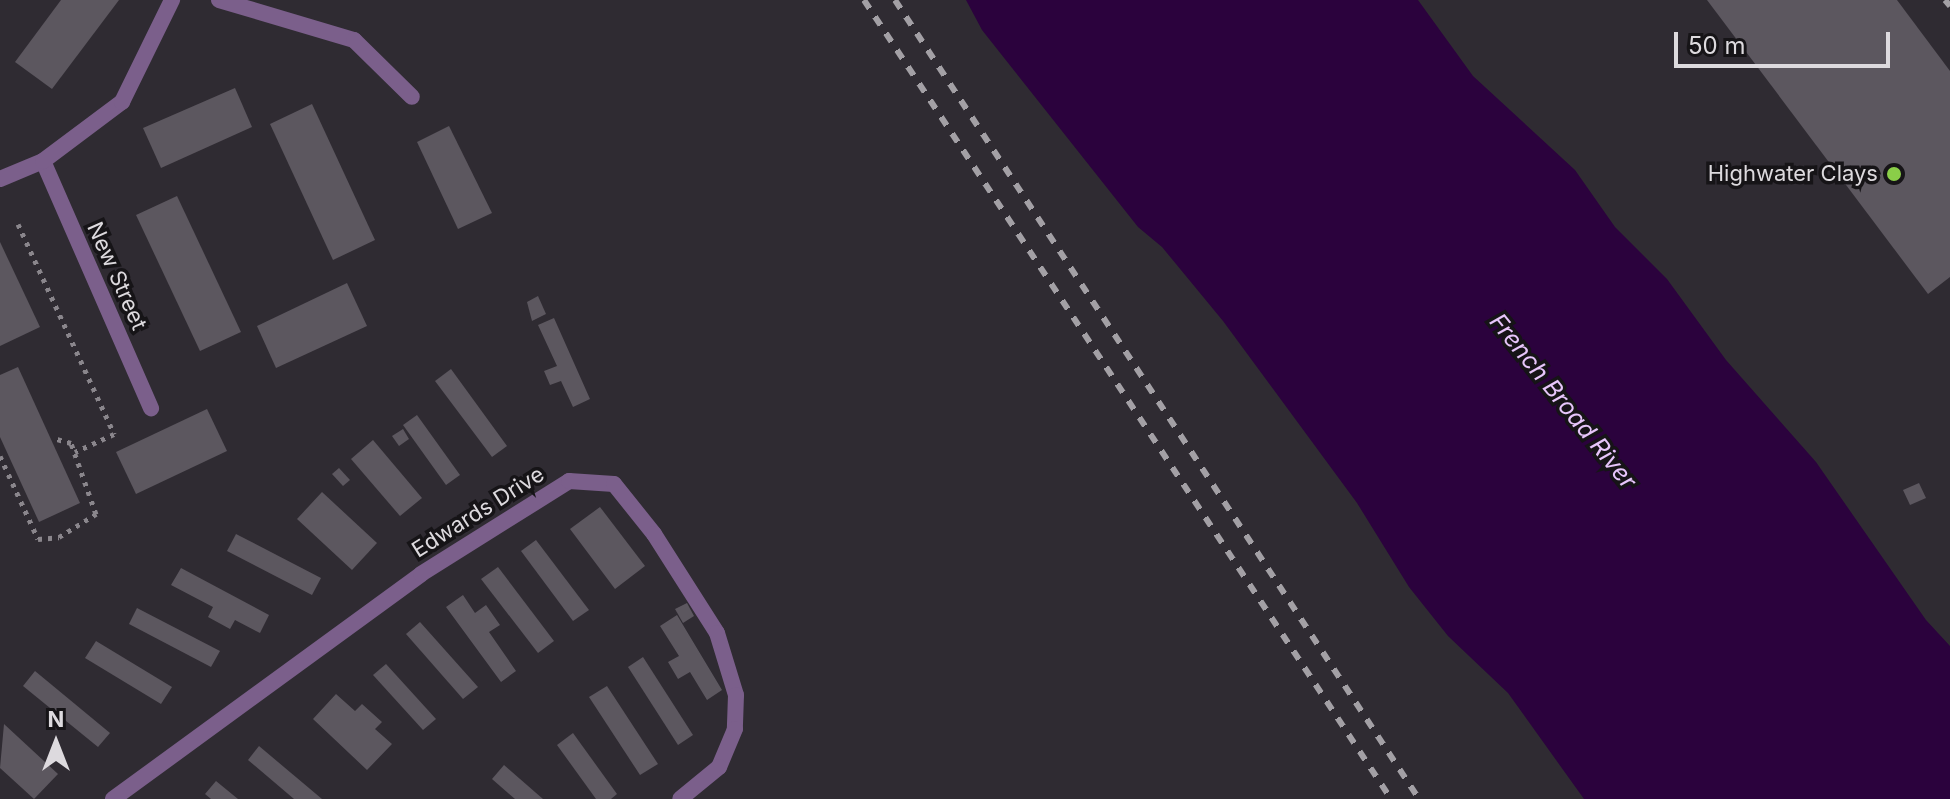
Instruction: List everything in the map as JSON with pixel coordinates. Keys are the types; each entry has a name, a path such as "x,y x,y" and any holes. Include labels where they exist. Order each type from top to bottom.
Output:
{"street":[{"path":"0,179 43,161 122,102 172,0"},
{"path":"219,0 354,40 412,97"},
{"name":"New Street","path":"43,161 151,408"},
{"name":"Edwards Drive","path":"113,799 421,574 569,481 614,484 654,534 717,633 736,695 735,729 719,767 680,799"}],"path":[{"path":"18,224 114,434 75,452"},
{"path":"0,456 38,539 75,530 96,514 75,452 62,436 54,438"}],"water":[{"name":"French Broad River","path":"966,0 1418,0 1473,76 1575,170 1615,227 1667,279 1726,360 1816,462 1926,620 1950,646 1950,799 1584,799 1508,693 1448,636 1409,587 1357,503 1223,321 1162,247 1138,227 982,30"}],"building":[{"path":"61,0 119,0 52,89 15,62"},
{"name":"Highwater Clays","path":"1707,0 1897,0 1950,71 1950,277 1928,294"},
{"path":"235,88 252,127 161,168 143,128"},
{"path":"312,104 375,240 333,260 270,124"},
{"path":"449,126 492,213 458,229 417,142"},
{"path":"177,196 241,332 200,351 136,215"},
{"path":"0,242 40,327 0,346"},
{"path":"347,283 367,326 276,368 257,326"},
{"path":"538,296 546,314 532,321 527,302"},
{"path":"554,318 590,399 573,407 561,381 550,385 544,371 557,366 538,325"},
{"path":"18,367 80,503 39,522 0,437 0,375"},
{"path":"451,369 507,446 492,457 435,381"},
{"path":"207,409 227,451 136,494 116,452"},
{"path":"417,415 460,475 446,485 403,425"},
{"path":"403,429 409,439 399,446 392,436"},
{"path":"373,440 422,498 400,516 351,459"},
{"path":"339,468 350,480 343,486 332,474"},
{"path":"1919,483 1926,498 1910,505 1903,490"},
{"path":"322,492 377,543 352,570 297,519"},
{"path":"600,507 645,566 615,589 570,529"},
{"path":"236,534 321,578 312,595 227,551"},
{"path":"536,540 589,610 573,621 521,551"},
{"path":"498,567 554,641 538,653 481,579"},
{"path":"181,568 269,615 260,633 235,620 230,629 208,617 213,607 171,585"},
{"path":"463,595 475,613 486,605 500,625 489,632 516,671 501,682 446,607"},
{"path":"687,603 694,616 683,623 675,609"},
{"path":"137,608 220,651 211,667 129,624"},
{"path":"677,615 722,690 707,700 690,672 678,679 668,662 679,656 660,626"},
{"path":"420,622 478,687 463,699 406,634"},
{"path":"96,641 172,687 161,704 85,658"},
{"path":"643,657 693,735 678,745 628,667"},
{"path":"386,664 436,719 423,730 373,675"},
{"path":"35,671 110,733 98,747 23,686"},
{"path":"607,686 658,764 640,775 589,697"},
{"path":"336,694 355,711 362,704 382,722 375,729 392,744 367,770 313,719"},
{"path":"4,724 58,774 34,799 0,768"},
{"path":"573,733 617,794 611,799 596,799 557,745"},
{"path":"259,746 322,799 294,799 248,760"},
{"path":"504,765 543,799 515,799 492,779"},
{"path":"216,781 238,799 211,799 205,794"}],"railway":[{"path":"864,0 1391,799"},
{"path":"895,0 1419,799"},
{"path":"1945,0 1950,6"}],"place":[{"name":"Highwater Clays","path":"1894,174"}]}
